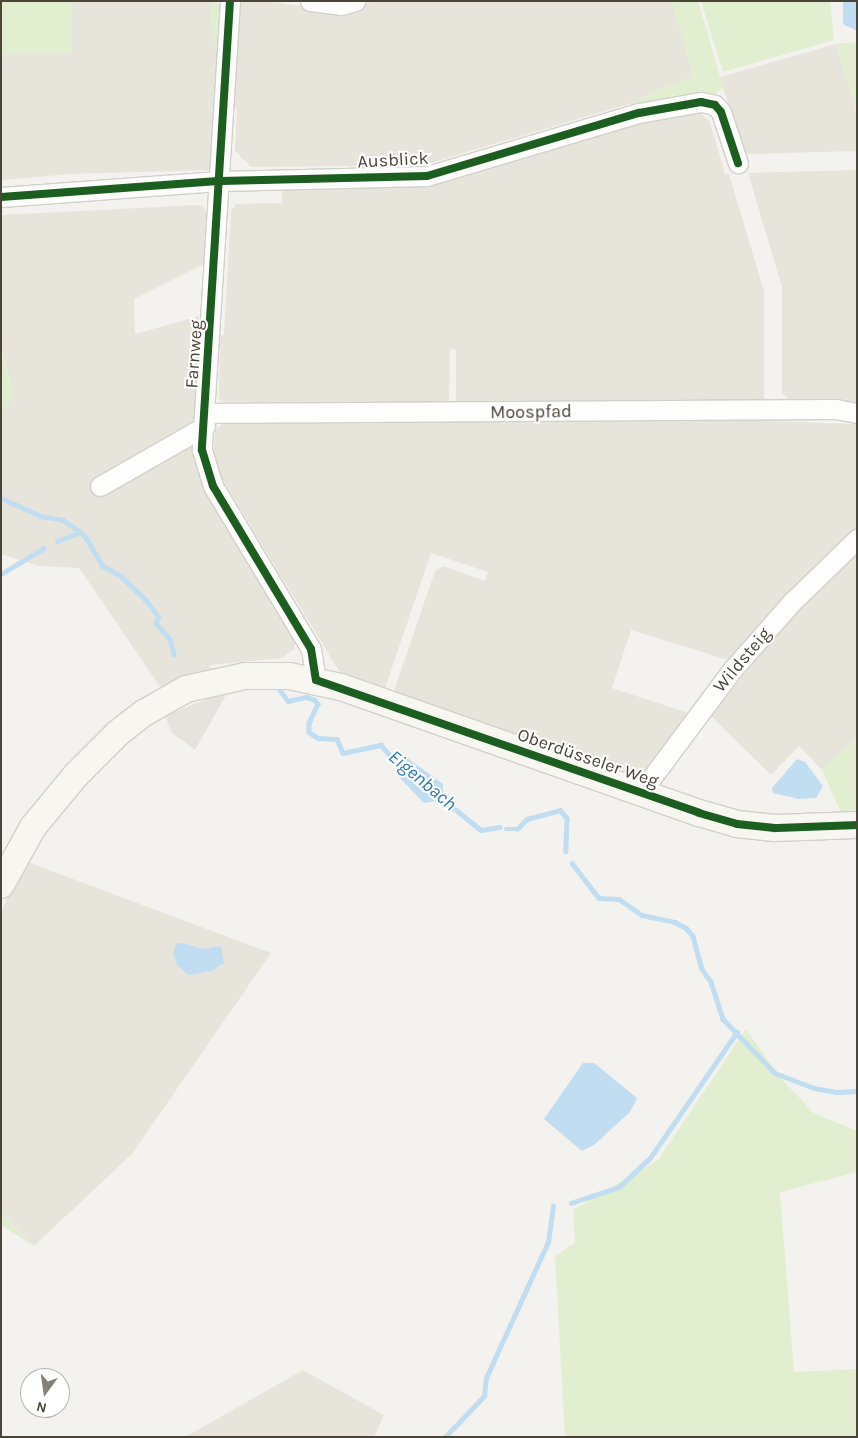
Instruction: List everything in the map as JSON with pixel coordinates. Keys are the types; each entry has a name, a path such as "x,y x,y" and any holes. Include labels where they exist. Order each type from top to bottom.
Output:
{"street":[{"name":"Farnweg","path":"230,1 221,181 202,450 213,486 311,649 316,680"},
{"path":"310,1 341,6 355,1"},
{"name":"Ausblick","path":"1,197 221,181 427,176 639,113 701,102 715,105 721,112 738,163"},
{"name":"Moospfad","path":"205,420 836,409 857,413"},
{"path":"100,486 205,420"},
{"name":"Wildsteig","path":"641,792 732,670 792,602 857,539"},
{"name":"Oberdüsseler Weg","path":"1,885 33,827 57,797 118,733 144,713 186,690 208,682 245,676 316,680 738,824 783,828 857,825"}],"shaded area":[{"path":"72,1 210,1 213,42 222,42 214,170 71,174 1,180 1,54 67,50"},
{"path":"238,1 265,1 339,11 374,1 672,1 693,75 632,103 427,164 426,160 364,166 251,167 235,151 237,108 232,109"},
{"path":"836,44 857,114 857,151 743,154 720,77"},
{"path":"692,111 700,112 710,122 725,174 729,174 764,291 764,402 459,402 456,400 456,350 450,349 449,403 227,404 219,399 220,335 224,335 231,211 236,204 282,203 282,186 427,182 645,118"},
{"path":"857,170 857,405 789,401 782,392 782,287 748,173"},
{"path":"203,206 208,217 206,263 134,299 135,334 199,316 197,425 193,440 296,640 294,649 282,658 209,665 212,670 161,688 79,568 39,566 1,554 1,414 14,395 1,345 1,215"},
{"path":"697,419 857,424 857,532 728,660 631,630 612,688 688,713 640,778 393,694 435,571 443,566 485,581 488,572 431,553 384,691 342,676 213,464 215,431 223,423"},
{"path":"857,551 857,738 822,770 799,746 771,775 711,716 776,635 773,632"},
{"path":"222,693 226,695 195,750 172,733 165,716"},
{"path":"25,861 271,953 132,1154 34,1246 1,1213 1,912"},
{"path":"303,1370 384,1415 374,1437 185,1437"}],"green space":[{"path":"1,1 72,1 72,54 1,54"},
{"path":"210,1 221,5 222,42 213,43"},
{"path":"672,1 698,1 723,87 713,97 634,111 632,103 693,75"},
{"path":"701,1 830,1 834,40 723,72"},
{"path":"857,42 857,114 836,44"},
{"path":"1,345 14,395 1,414"},
{"path":"857,738 857,821 842,815 822,770"},
{"path":"746,1029 781,1079 814,1113 857,1131 857,1172 780,1192 794,1372 857,1369 857,1437 565,1437 555,1256 575,1243 573,1210 658,1160"},
{"path":"1,1213 34,1246 1,1225"}],"water":[{"path":"843,1 857,1 857,31 843,24"},
{"path":"391,757 406,757 443,784 443,800 424,803 398,776"},
{"path":"797,759 805,762 823,786 816,798 799,799 773,793 772,788"},
{"path":"182,943 204,949 221,946 224,963 211,971 188,975 177,965 173,954 176,944"},
{"path":"583,1063 594,1063 637,1098 630,1112 594,1145 582,1151 544,1119"}],"waterway":[{"path":"1,498 41,516 63,520 80,532"},
{"name":"Eigenbach","path":"57,541 80,532 85,536 103,566 121,576 146,600 159,617 156,623 170,639 174,654"},
{"name":"Eigenbach","path":"1,574 44,548"},
{"name":"Eigenbach","path":"280,690 288,701 306,697 315,700 318,704 309,723 309,732 318,738 337,739 343,753 381,745 394,760"},
{"name":"Eigenbach","path":"439,796 481,830 500,827"},
{"name":"Eigenbach","path":"506,829 517,829 527,819 560,810 567,818 566,851"},
{"name":"Eigenbach","path":"572,863 599,898 619,899 642,915 675,922 686,928 693,936 702,969 711,982 723,1019 775,1073 814,1088 837,1092 857,1091"},
{"path":"571,1203 619,1187 650,1158 737,1032"},
{"path":"445,1437 484,1396 486,1378 548,1242 553,1206"}],"cycle path":[{"path":"230,1 202,450 213,486 311,649 316,680 699,813 737,824 775,828 857,825"},
{"path":"1,197 221,181 427,176 639,113 701,102 715,105 721,112 738,163"}]}
